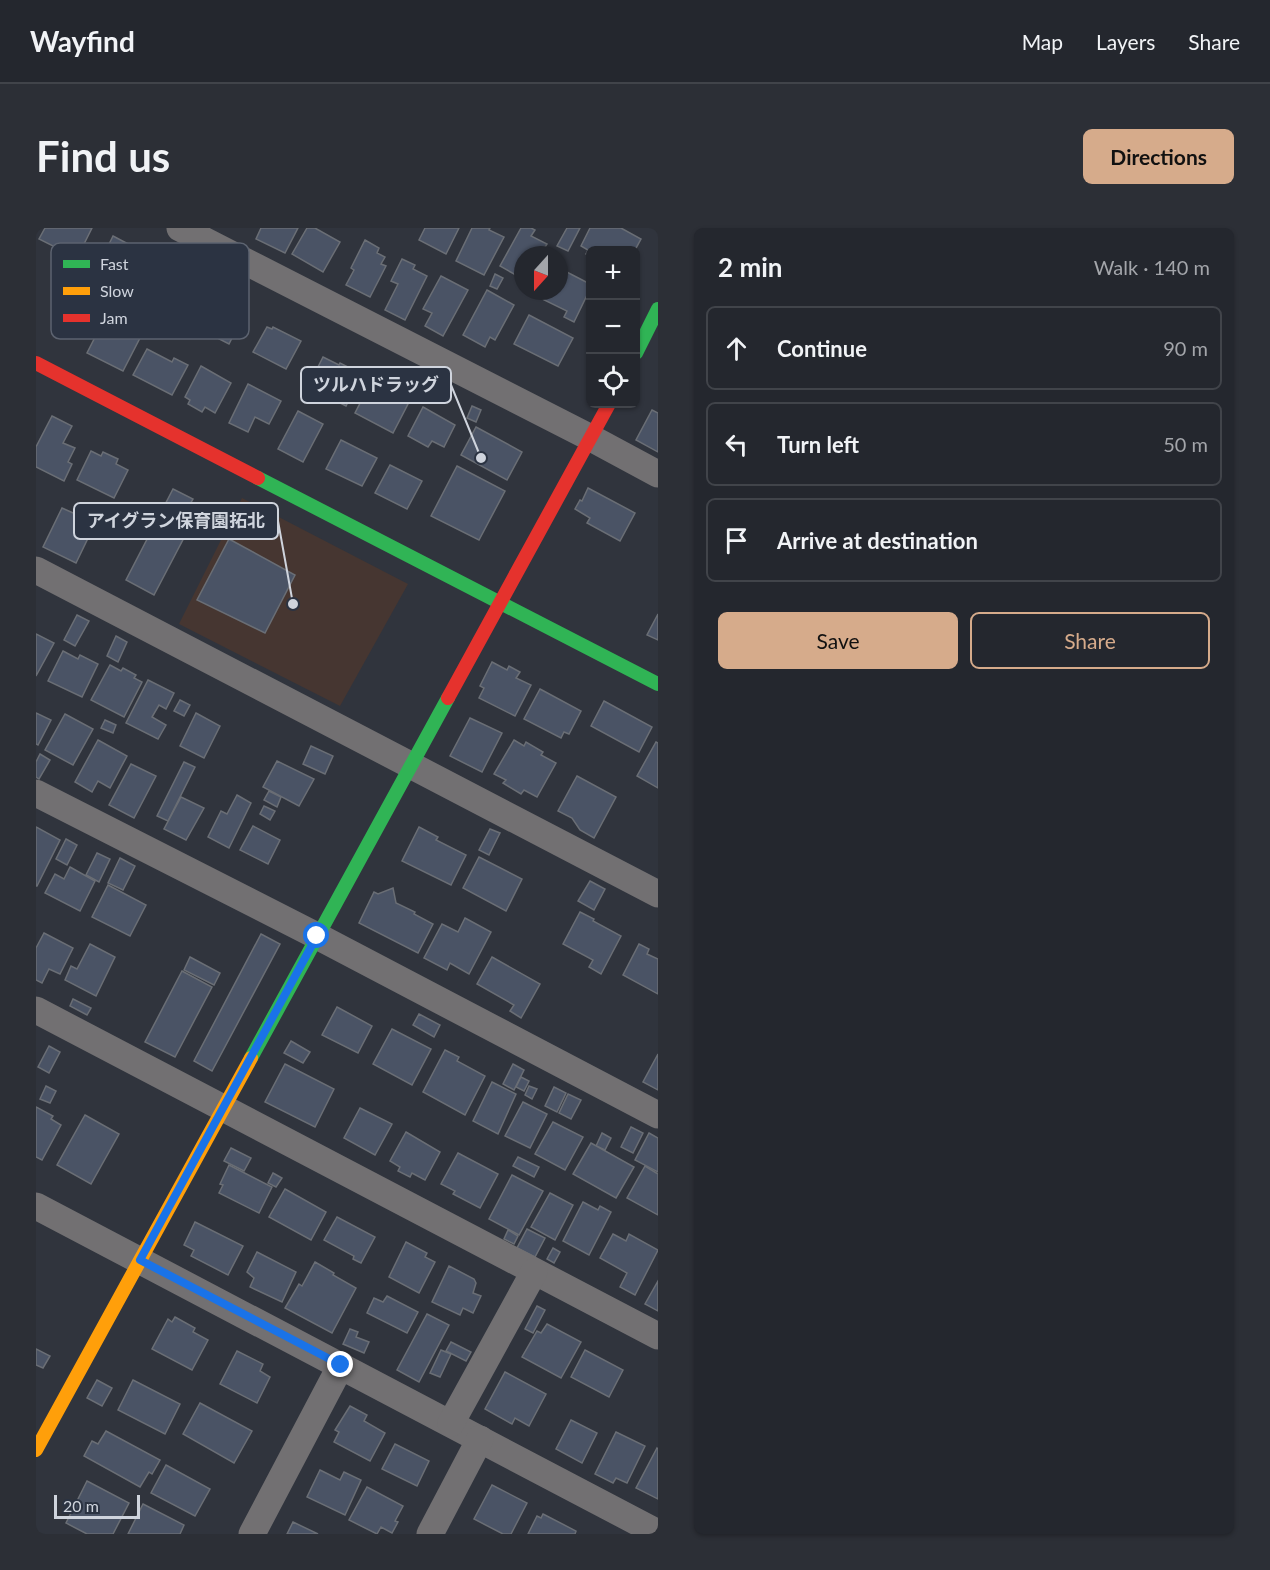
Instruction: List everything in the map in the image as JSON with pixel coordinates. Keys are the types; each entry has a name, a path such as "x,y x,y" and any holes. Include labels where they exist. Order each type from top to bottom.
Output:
{"street":[{"path":"180,228 209,243"},
{"path":"249,263 658,474"},
{"path":"640,345 658,309"},
{"path":"36,363 658,684"},
{"path":"36,1450 607,408"},
{"path":"36,570 658,894"},
{"path":"36,793 317,936 658,1115"},
{"path":"36,1010 658,1336"},
{"path":"36,1206 451,1423 615,1523 658,1533"},
{"path":"451,1423 534,1272"},
{"path":"252,1534 341,1365"},
{"path":"430,1534 480,1439"}],"shaded area":[{"path":"242,498 408,584 340,706 179,624"}],"building":[{"path":"45,228 92,228 84,243 51,243 51,245 39,239"},
{"path":"261,228 298,228 285,253 256,239"},
{"path":"307,228 315,228 340,242 323,272 292,254"},
{"path":"425,228 459,228 446,254 419,240"},
{"path":"472,228 490,228 489,230 504,237 484,275 456,261"},
{"path":"521,228 535,230 531,236 547,244 546,246 514,246 514,274 500,266"},
{"path":"567,228 580,228 568,251 568,246 557,246"},
{"path":"590,228 621,228 641,239 637,246 586,246 586,249 581,246"},
{"path":"113,236 126,243 110,243"},
{"path":"365,240 379,248 377,253 385,257 381,264 386,266 370,297 346,285 354,270 351,268"},
{"path":"402,259 415,265 413,269 427,276 405,320 385,310 398,284 391,281"},
{"path":"568,273 586,282 586,297 574,322 564,317 567,311 544,300 568,300"},
{"path":"495,274 503,278 497,289 490,286"},
{"path":"441,276 468,290 443,336 425,326 432,313 423,309"},
{"path":"487,290 514,305 495,340 490,337 485,347 463,335"},
{"path":"529,315 573,338 558,366 514,344"},
{"path":"267,327 272,329 273,327 301,341 286,369 253,352"},
{"path":"94,339 139,339 123,371 87,353"},
{"path":"219,339 232,339 229,344"},
{"path":"147,349 172,362 174,358 188,365 172,395 133,375"},
{"path":"323,357 362,374 346,406 314,390 319,380 313,377"},
{"path":"201,366 231,383 215,413 205,407 202,412 188,404 190,400 185,397"},
{"path":"372,380 395,392 393,396 408,404 393,433 355,413"},
{"path":"248,384 281,401 269,424 255,417 248,432 229,423"},
{"path":"472,406 481,410 476,422 467,418"},
{"path":"423,407 455,425 444,447 432,441 428,447 408,436"},
{"path":"652,410 658,413 658,452 636,440"},
{"path":"298,411 323,424 303,462 278,449"},
{"path":"52,416 72,426 63,443 75,448 68,462 72,464 64,481 36,467 36,447"},
{"path":"476,427 522,452 507,480 461,455"},
{"path":"341,440 377,458 362,486 326,469"},
{"path":"91,451 101,456 103,452 118,459 116,464 128,470 114,498 77,480"},
{"path":"390,465 422,481 407,509 375,493"},
{"path":"457,466 505,491 479,540 431,516"},
{"path":"588,488 635,513 620,541 587,523 590,518 575,509"},
{"path":"173,489 193,499 189,506 198,511 154,595 126,580"},
{"path":"62,508 89,520 84,531 90,534 76,563 43,547"},
{"path":"229,539 295,575 265,633 197,600"},
{"path":"658,614 658,640 647,635"},
{"path":"77,615 89,621 75,646 64,640"},
{"path":"36,634 54,643 36,676"},
{"path":"116,636 127,642 118,662 107,656"},
{"path":"63,651 78,659 80,655 98,664 82,697 48,681"},
{"path":"492,662 507,670 509,666 520,672 516,678 531,685 515,716 479,698 484,688 480,686"},
{"path":"110,665 121,671 123,668 136,675 134,678 142,682 124,717 91,700"},
{"path":"148,680 174,693 166,709 159,705 152,717 166,725 158,739 126,723"},
{"path":"540,689 581,711 569,734 564,732 561,738 524,719"},
{"path":"180,700 190,705 184,716 174,711"},
{"path":"604,701 652,727 639,752 591,726"},
{"path":"36,713 51,720 38,745 36,744"},
{"path":"196,713 220,726 204,758 180,746"},
{"path":"65,714 93,729 73,765 45,750"},
{"path":"470,718 502,733 482,772 450,756"},
{"path":"105,720 116,725 113,733 101,728"},
{"path":"98,740 127,756 110,788 98,781 92,792 75,782"},
{"path":"514,740 524,746 526,742 543,752 541,755 556,763 537,797 524,790 521,794 503,783 506,780 494,774"},
{"path":"656,742 658,743 658,788 637,776"},
{"path":"311,746 333,756 325,774 303,764"},
{"path":"40,754 50,760 39,779 36,777 36,762"},
{"path":"277,761 314,779 299,806 263,787"},
{"path":"184,762 195,767 168,821 157,816"},
{"path":"131,764 156,776 134,818 109,805"},
{"path":"577,776 616,797 594,838 580,830 572,818 558,811"},
{"path":"269,791 281,797 277,807 264,800"},
{"path":"237,795 251,803 229,848 208,837 221,811 227,814"},
{"path":"181,797 204,808 186,840 164,829"},
{"path":"264,806 275,811 270,820 260,814"},
{"path":"253,826 280,840 268,864 240,850"},
{"path":"36,827 60,840 37,886 36,886"},
{"path":"419,827 438,837 436,840 466,855 451,885 402,861"},
{"path":"490,829 500,833 489,855 479,850"},
{"path":"66,839 77,845 67,865 56,859"},
{"path":"97,853 110,859 99,882 86,875"},
{"path":"479,857 522,879 506,911 463,888"},
{"path":"120,858 135,866 123,890 108,883"},
{"path":"70,867 95,881 80,911 45,893 55,874 64,879"},
{"path":"590,881 605,889 594,910 578,901"},
{"path":"108,885 146,905 130,936 92,917"},
{"path":"393,888 396,903 433,924 418,953 359,923 374,892 378,894"},
{"path":"580,912 621,936 601,974 589,967 593,960 563,944"},
{"path":"465,918 491,932 469,974 450,963 447,970 424,958 442,924 458,932"},
{"path":"44,933 73,948 60,974 49,969 42,983 36,980 36,948"},
{"path":"261,934 280,944 212,1071 194,1061"},
{"path":"90,944 115,957 96,996 65,980 71,966 77,969"},
{"path":"639,944 649,949 647,954 658,959 658,994 623,975"},
{"path":"190,957 220,973 214,985 184,970"},
{"path":"492,957 540,984 521,1018 510,1011 514,1005 477,984"},
{"path":"182,971 212,987 175,1057 145,1042"},
{"path":"73,999 91,1008 87,1015 70,1006"},
{"path":"337,1007 372,1026 358,1053 322,1035"},
{"path":"419,1014 440,1025 434,1037 413,1025"},
{"path":"392,1029 431,1049 412,1085 373,1064"},
{"path":"291,1041 310,1052 303,1063 284,1053"},
{"path":"49,1046 60,1052 49,1073 38,1067"},
{"path":"445,1050 459,1057 457,1061 485,1076 465,1115 423,1092"},
{"path":"658,1054 658,1090 643,1082"},
{"path":"285,1064 334,1089 315,1127 265,1102"},
{"path":"513,1064 524,1070 514,1090 503,1084"},
{"path":"521,1077 529,1081 524,1091 516,1087"},
{"path":"492,1082 516,1094 498,1134 473,1121"},
{"path":"46,1086 56,1091 50,1103 40,1099"},
{"path":"529,1086 537,1089 532,1099 525,1095"},
{"path":"554,1087 566,1093 557,1112 545,1106"},
{"path":"568,1094 581,1100 571,1119 559,1113"},
{"path":"523,1102 547,1114 530,1148 505,1136"},
{"path":"36,1107 53,1116 51,1119 61,1125 42,1160 36,1157"},
{"path":"360,1108 392,1124 375,1155 344,1138"},
{"path":"85,1115 119,1134 91,1184 57,1165"},
{"path":"553,1122 583,1137 565,1170 535,1154"},
{"path":"631,1127 643,1133 633,1153 621,1147"},
{"path":"406,1132 440,1152 425,1180 412,1173 410,1177 398,1171 400,1167 390,1161"},
{"path":"602,1133 611,1138 605,1150 596,1146"},
{"path":"649,1133 658,1138 658,1172 635,1160"},
{"path":"591,1143 634,1167 616,1198 573,1174"},
{"path":"231,1148 251,1158 244,1171 224,1161"},
{"path":"458,1153 498,1174 480,1208 453,1194 455,1191 441,1184"},
{"path":"518,1157 539,1167 534,1177 513,1166"},
{"path":"229,1165 272,1187 259,1213 219,1193 223,1185 220,1184"},
{"path":"645,1166 658,1174 658,1215 627,1198"},
{"path":"273,1173 282,1178 276,1187 268,1183"},
{"path":"512,1175 543,1191 519,1235 489,1219"},
{"path":"285,1189 326,1212 311,1240 269,1217"},
{"path":"550,1193 573,1205 555,1240 531,1227"},
{"path":"583,1202 598,1210 600,1206 611,1212 589,1255 563,1241"},
{"path":"337,1217 375,1237 361,1263 353,1259 354,1256 324,1240"},
{"path":"195,1222 243,1246 228,1275 191,1256 194,1250 184,1245"},
{"path":"527,1229 545,1238 535,1257 517,1248"},
{"path":"508,1230 518,1236 514,1244 504,1239"},
{"path":"613,1234 626,1241 629,1234 658,1250 635,1295 620,1287 627,1273 600,1258"},
{"path":"406,1242 427,1253 425,1257 435,1262 419,1293 389,1277"},
{"path":"553,1248 560,1252 554,1263 547,1259"},
{"path":"257,1252 296,1272 282,1302 250,1287 254,1278 247,1272"},
{"path":"315,1262 356,1288 332,1333 285,1308 299,1284 302,1286"},
{"path":"449,1266 474,1279 476,1283 473,1293 481,1296 473,1313 463,1308 460,1315 432,1302"},
{"path":"658,1281 658,1311 645,1304"},
{"path":"387,1296 418,1312 407,1333 367,1313 374,1298 383,1302"},
{"path":"537,1306 545,1310 533,1333 525,1329"},
{"path":"427,1314 449,1325 419,1382 397,1370"},
{"path":"175,1317 195,1328 193,1332 208,1340 192,1370 152,1349 168,1319 172,1322"},
{"path":"547,1324 581,1342 561,1378 522,1357 537,1331 541,1333"},
{"path":"350,1329 358,1332 356,1337 369,1342 364,1353 343,1344"},
{"path":"451,1342 471,1352 466,1361 446,1351"},
{"path":"36,1349 50,1356 43,1368 36,1365"},
{"path":"441,1350 451,1354 440,1377 430,1373"},
{"path":"585,1350 623,1370 609,1397 571,1377"},
{"path":"237,1351 263,1364 260,1371 270,1377 257,1403 220,1384"},
{"path":"505,1372 546,1394 529,1426 515,1418 512,1424 485,1409"},
{"path":"97,1380 112,1388 102,1406 87,1398"},
{"path":"133,1380 180,1404 165,1434 118,1410"},
{"path":"200,1403 252,1431 234,1463 183,1434"},
{"path":"350,1406 367,1415 364,1421 385,1433 370,1461 334,1442 339,1432 335,1430"},
{"path":"571,1420 597,1433 582,1463 556,1449"},
{"path":"106,1431 160,1460 152,1474 149,1472 140,1487 84,1456 92,1441 98,1444"},
{"path":"616,1432 645,1446 627,1483 616,1478 613,1483 595,1474"},
{"path":"395,1444 429,1461 417,1486 382,1469"},
{"path":"658,1449 658,1499 636,1488"},
{"path":"166,1465 210,1489 195,1516 151,1493"},
{"path":"320,1470 340,1480 344,1472 361,1480 345,1515 307,1497"},
{"path":"87,1481 129,1503 113,1534 87,1534 66,1523"},
{"path":"492,1485 527,1503 511,1534 503,1534 474,1519"},
{"path":"367,1487 403,1506 392,1533 381,1527 377,1534 349,1520"},
{"path":"143,1504 184,1525 180,1534 128,1534"},
{"path":"543,1514 576,1531 575,1534 528,1534 537,1516 541,1518"},
{"path":"293,1522 318,1534 287,1534"}],"traffic: fast":[{"path":"640,345 658,309"},
{"path":"258,478 658,684"},
{"path":"251,1058 448,698"}],"traffic: slow":[{"path":"36,1450 251,1058"}],"traffic: jam":[{"path":"36,363 258,478"},
{"path":"448,698 607,408"}],"place":[{"name":"ツルハドラッグ","path":"481,458"},
{"name":"アイグラン保育園拓北","path":"293,604"}],"route":[{"path":"317,936 140,1260 341,1365"}]}
